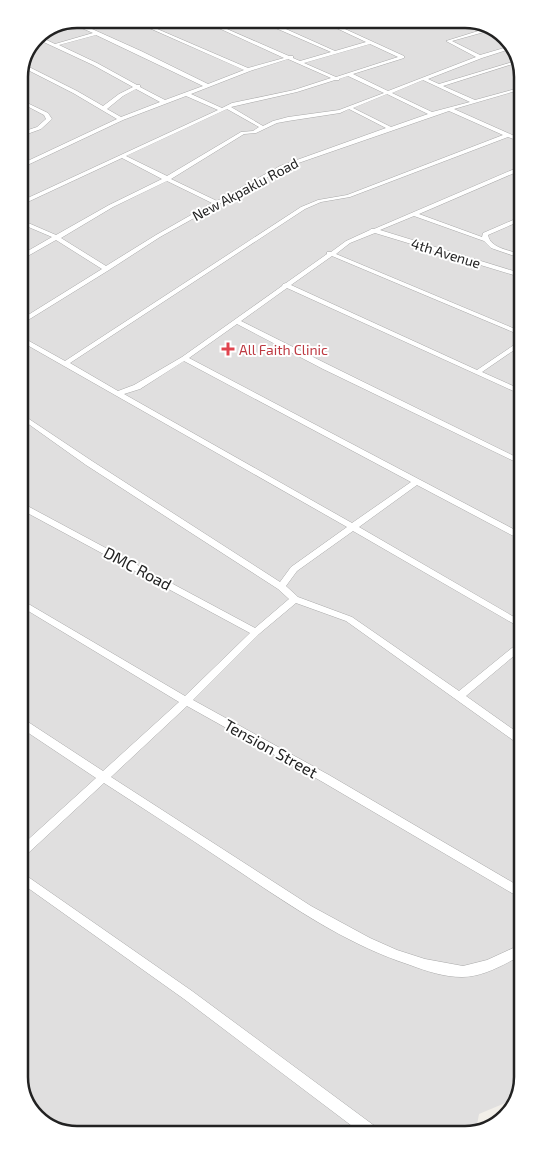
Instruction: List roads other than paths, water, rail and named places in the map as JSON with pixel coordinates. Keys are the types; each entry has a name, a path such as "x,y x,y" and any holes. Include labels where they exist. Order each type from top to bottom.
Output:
{"street":[{"path":"86,28 208,86"},
{"path":"152,28 248,70"},
{"path":"222,28 337,79"},
{"path":"280,28 336,53"},
{"path":"341,29 346,28"},
{"path":"28,200 243,101 295,91 337,79 402,56 341,29"},
{"path":"480,57 448,41 483,31"},
{"path":"55,45 97,33"},
{"path":"44,40 138,86 164,102"},
{"path":"302,62 371,42"},
{"path":"28,255 111,206 180,172 243,133 264,128 288,118 340,111 504,49"},
{"path":"488,54 496,58"},
{"path":"28,163 121,119 248,70 291,58"},
{"path":"503,61 511,64"},
{"path":"440,86 511,64"},
{"path":"29,68 75,92 121,119"},
{"path":"349,74 432,114"},
{"path":"424,79 475,102"},
{"path":"103,109 121,95 138,86"},
{"name":"New Akpaklu Road","path":"28,318 142,245 282,167 432,114 514,91"},
{"path":"187,94 225,108 264,128"},
{"path":"28,104 46,114 49,119 38,128 28,132"},
{"path":"348,108 391,129"},
{"path":"449,109 514,138"},
{"path":"66,363 303,208 320,201 348,196 508,135"},
{"path":"122,156 216,203"},
{"path":"118,393 137,387 184,358 348,242 514,172"},
{"path":"414,214 486,240 493,247 514,254"},
{"path":"486,240 485,234 514,222"},
{"path":"28,225 49,233 107,269"},
{"name":"4th Avenue","path":"373,230 514,273"},
{"path":"330,253 514,330"},
{"path":"285,285 514,389"},
{"path":"236,321 514,459"},
{"path":"28,342 354,527 514,621"},
{"path":"478,372 514,348"},
{"path":"184,358 514,535"},
{"path":"28,421 97,468 281,586 295,599 349,619 514,735"},
{"path":"281,586 294,569 415,483"},
{"name":"DMC Road","path":"28,509 256,632"},
{"path":"28,846 89,792 102,777 186,701 256,632 295,599"},
{"name":"Tension Street","path":"28,607 186,701 325,778 514,889"},
{"path":"459,697 514,650"},
{"path":"28,728 280,892 370,945 416,962 457,971 491,965 514,953"},
{"path":"28,882 188,995 363,1126"}],"place":[{"name":"All Faith Clinic","path":"228,349"}]}
